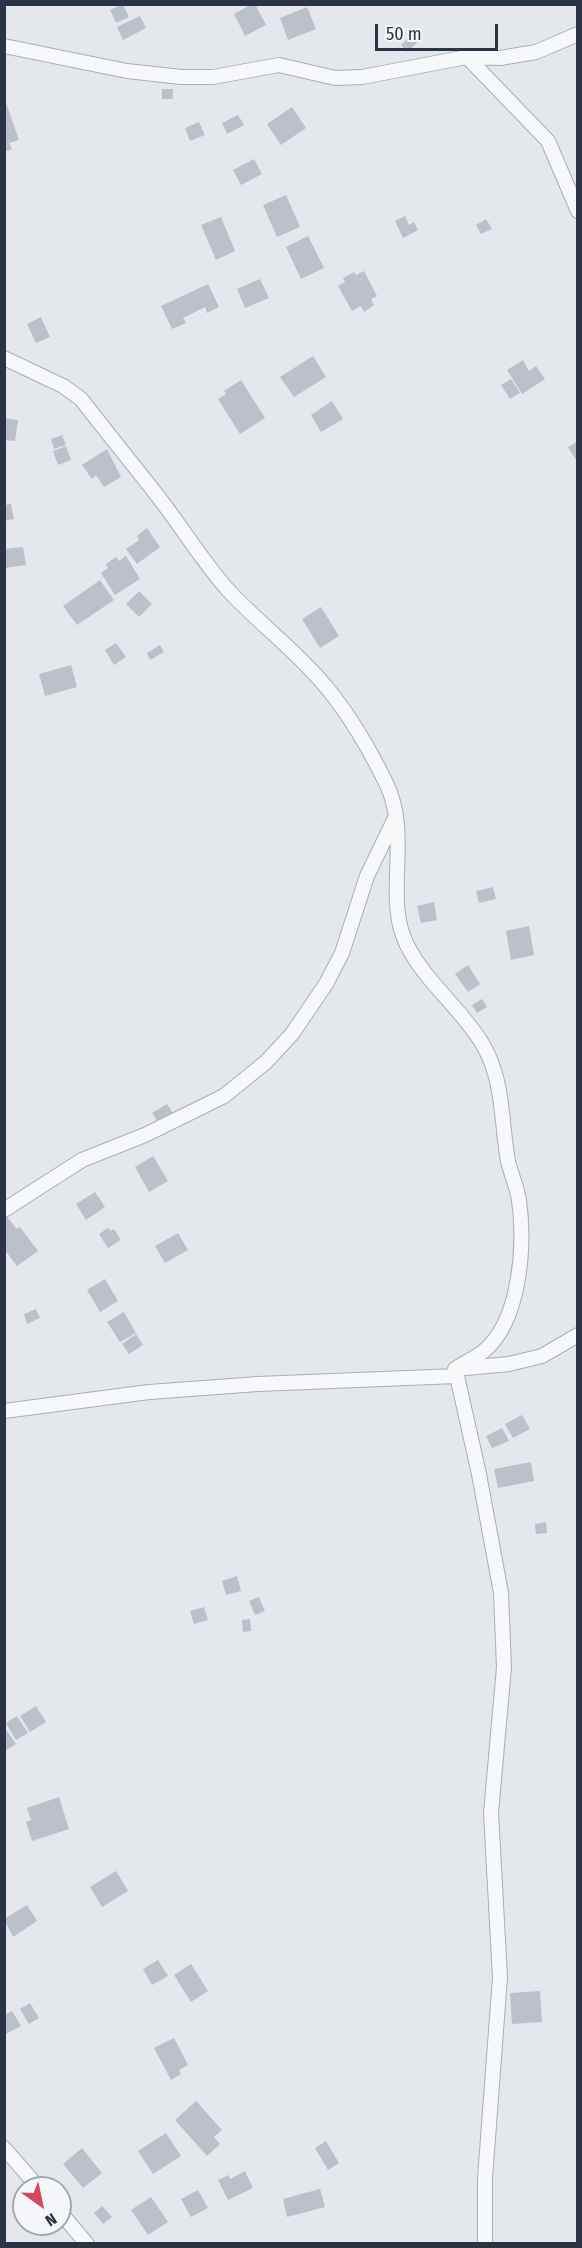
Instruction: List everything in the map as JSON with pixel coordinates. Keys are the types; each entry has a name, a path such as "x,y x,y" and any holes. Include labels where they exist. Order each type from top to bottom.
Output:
{"street":[{"path":"4,46 127,71 213,77 279,65 306,69 335,78 362,77 467,57 500,58 536,52 578,34"},
{"path":"467,57 548,141 578,211"},
{"path":"4,358 63,386 81,399 227,589 308,666 327,689 376,764 393,798 397,814 399,920 405,943 419,967 483,1045 493,1066 503,1113 508,1161 518,1198 521,1253 507,1318 485,1350 456,1373"},
{"path":"4,1210 82,1160 145,1135 224,1096 266,1062 292,1034 331,974 342,953 367,876 397,814"},
{"path":"4,1411 149,1392 456,1373 542,1356 578,1335"},
{"path":"456,1373 479,1474 501,1593 504,1667 491,1814 500,1977 485,2178 485,2244"},
{"path":"4,2148 28,2176"},
{"path":"72,2226 87,2244"}],"building":[{"path":"123,4 129,17 116,23 110,10"},
{"path":"255,4 266,25 245,36 234,14"},
{"path":"307,7 316,29 288,40 280,18"},
{"path":"140,16 146,28 123,40 117,27"},
{"path":"414,33 420,40 407,52 401,45"},
{"path":"162,89 173,89 173,99 162,99"},
{"path":"4,97 19,140 9,143 12,149 4,152"},
{"path":"292,107 306,128 281,145 267,124"},
{"path":"238,115 244,125 227,134 222,123"},
{"path":"199,122 205,135 190,141 185,128"},
{"path":"254,159 262,174 241,185 233,170"},
{"path":"286,195 300,227 277,237 263,205"},
{"path":"405,216 409,225 414,222 418,230 403,238 395,221"},
{"path":"221,217 235,251 216,260 201,225"},
{"path":"486,219 492,229 481,234 476,225"},
{"path":"308,236 324,268 301,279 286,247"},
{"path":"364,271 377,296 371,299 374,305 364,312 361,306 352,311 338,286 345,282 343,278 354,272 356,275"},
{"path":"260,279 269,298 245,308 237,289"},
{"path":"208,284 219,307 207,313 205,307 183,318 186,323 172,329 161,306"},
{"path":"41,317 50,337 36,343 27,324"},
{"path":"313,356 326,377 294,397 280,377"},
{"path":"523,360 529,371 536,366 545,379 522,394 507,370"},
{"path":"511,379 520,393 510,399 501,385"},
{"path":"241,380 265,418 240,434 218,399 226,394 224,391"},
{"path":"332,401 343,419 321,432 311,415"},
{"path":"4,418 18,420 15,441 4,440"},
{"path":"62,435 66,445 54,449 51,439"},
{"path":"578,441 578,463 568,447"},
{"path":"66,446 71,460 58,465 53,451"},
{"path":"107,449 121,477 104,487 96,475 92,479 82,465"},
{"path":"11,504 14,519 4,521 4,505"},
{"path":"147,528 160,547 137,564 126,549 139,540 137,536"},
{"path":"23,547 26,565 4,568 4,549"},
{"path":"126,556 140,579 115,595 101,573 108,568 106,564 116,557 119,561"},
{"path":"100,580 114,600 77,625 63,606"},
{"path":"139,591 152,604 139,617 126,604"},
{"path":"321,607 339,636 320,648 302,619"},
{"path":"116,643 126,657 114,665 105,650"},
{"path":"160,645 164,652 150,660 147,653"},
{"path":"71,665 77,687 45,696 39,674"},
{"path":"493,887 496,899 479,903 476,891"},
{"path":"434,902 437,920 421,923 417,906"},
{"path":"529,926 534,955 511,960 506,931"},
{"path":"468,965 480,984 468,992 455,974"},
{"path":"482,999 487,1007 477,1013 472,1005"},
{"path":"167,1104 174,1115 159,1124 152,1113"},
{"path":"153,1156 168,1181 149,1192 135,1167"},
{"path":"95,1192 105,1207 86,1220 76,1204"},
{"path":"7,1217 17,1229 20,1227 38,1251 17,1266 4,1249 4,1219"},
{"path":"108,1228 111,1231 114,1229 121,1240 108,1248 99,1234"},
{"path":"178,1233 188,1250 165,1263 155,1246"},
{"path":"105,1279 118,1301 100,1312 87,1290"},
{"path":"36,1309 40,1318 27,1324 24,1314"},
{"path":"124,1312 136,1333 120,1342 107,1322"},
{"path":"136,1334 143,1345 129,1354 122,1344"},
{"path":"522,1415 530,1429 513,1438 505,1424"},
{"path":"502,1428 509,1441 492,1448 486,1436"},
{"path":"531,1462 534,1481 498,1488 494,1469"},
{"path":"546,1522 547,1533 536,1534 535,1524"},
{"path":"237,1576 241,1591 226,1595 222,1581"},
{"path":"259,1597 265,1611 255,1615 249,1601"},
{"path":"204,1607 208,1620 194,1624 190,1611"},
{"path":"250,1619 251,1631 243,1632 242,1620"},
{"path":"36,1706 46,1722 30,1732 20,1716"},
{"path":"17,1716 28,1733 16,1740 6,1723"},
{"path":"4,1727 16,1744 5,1751 4,1750"},
{"path":"59,1797 69,1829 32,1841 26,1822 31,1820 27,1808"},
{"path":"116,1871 128,1891 102,1907 90,1887"},
{"path":"27,1905 37,1921 13,1937 4,1919"},
{"path":"158,1960 168,1976 152,1985 143,1969"},
{"path":"191,1964 208,1991 191,2002 174,1975"},
{"path":"540,1991 542,2022 512,2024 510,1993"},
{"path":"30,2003 39,2018 29,2024 20,2009"},
{"path":"12,2011 21,2026 4,2035 4,2015"},
{"path":"174,2038 188,2065 179,2070 181,2074 171,2080 154,2048"},
{"path":"196,2101 222,2130 214,2137 220,2144 207,2156 175,2120"},
{"path":"166,2133 181,2156 153,2174 138,2151"},
{"path":"326,2141 339,2163 328,2170 315,2148"},
{"path":"82,2148 102,2173 83,2188 63,2164"},
{"path":"245,2171 253,2188 228,2200 218,2180 229,2175 230,2179"},
{"path":"320,2189 325,2207 287,2217 283,2199"},
{"path":"198,2190 208,2208 191,2217 181,2199"},
{"path":"151,2197 168,2222 148,2235 131,2210"},
{"path":"102,2206 112,2217 103,2224 94,2213"}]}
